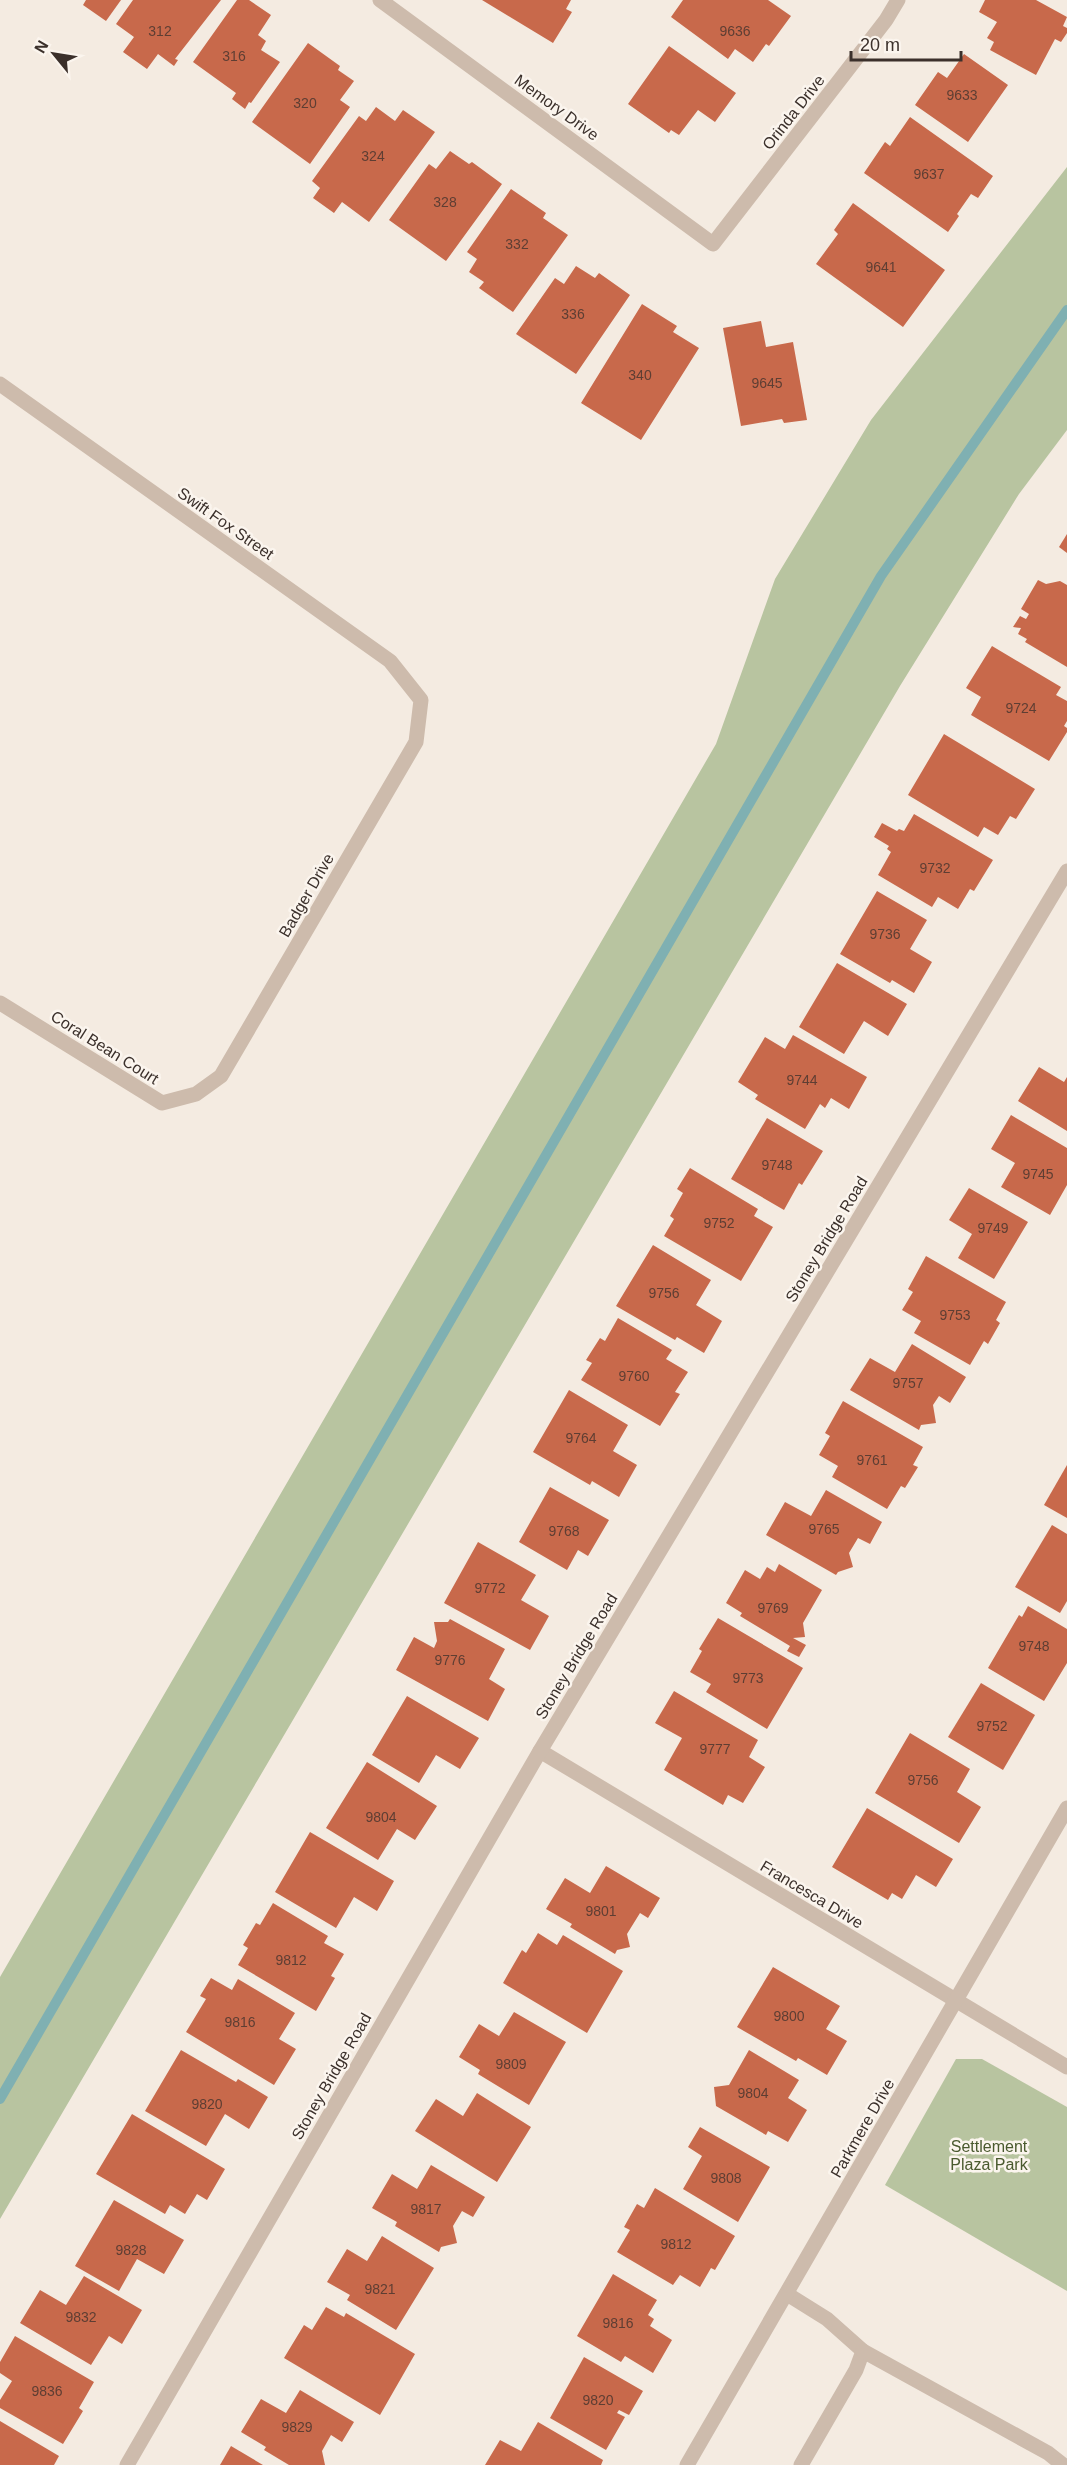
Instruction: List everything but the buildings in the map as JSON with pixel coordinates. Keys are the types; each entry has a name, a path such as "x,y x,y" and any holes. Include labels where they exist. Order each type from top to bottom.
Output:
{"street":[{"name":"Memory Drive","path":"380,0 713,244"},
{"name":"Orinda Drive","path":"713,244 886,20 898,0"},
{"name":"Swift Fox Street","path":"0,384 390,662 421,700"},
{"name":"Badger Drive","path":"196,1094 220,1076 416,742 421,700"},
{"name":"Stoney Bridge Road","path":"127,2465 540,1751 1067,872"},
{"name":"Coral Bean Court","path":"0,1003 162,1103 196,1094"},
{"name":"Francesca Drive","path":"540,1751 1067,2067"},
{"name":"Parkmere Drive","path":"687,2465 1067,1808"},
{"path":"787,2294 827,2319 863,2351 1048,2453 1063,2465"},
{"path":"801,2465 856,2370 863,2351"}],"green space":[{"path":"1067,167 1067,430 1019,494 900,686 0,2219 0,1977 716,744 775,579 871,420"},
{"name":"Settlement Plaza Park","path":"956,2059 982,2059 1067,2107 1067,2291 885,2185"}],"waterway":[{"path":"0,2099 881,576 1067,310"}]}
